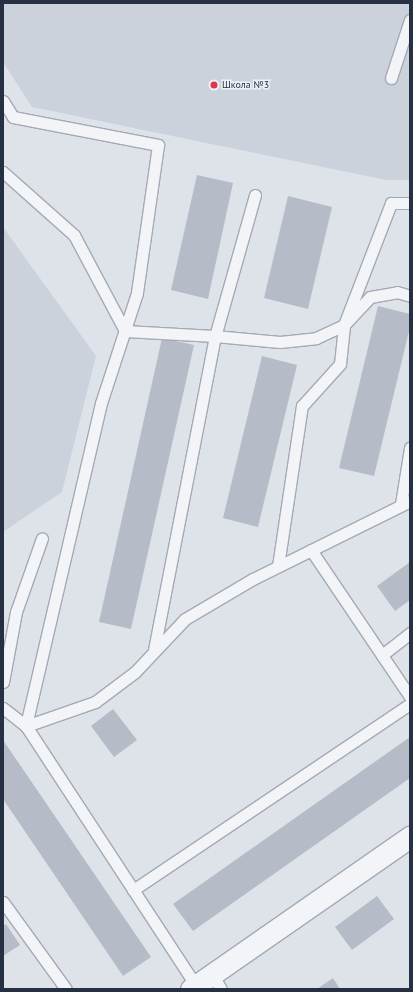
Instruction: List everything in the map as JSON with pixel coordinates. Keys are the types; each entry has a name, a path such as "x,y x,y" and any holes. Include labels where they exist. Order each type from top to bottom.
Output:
{"street":[{"path":"205,985 410,837"}],"lane":[{"path":"392,78 410,20"},
{"path":"3,101 13,117 158,145 137,293 101,403 26,726"},
{"path":"3,172 74,235 125,330"},
{"path":"154,648 215,336 255,195"},
{"path":"278,566 302,406 340,364 344,325 391,203 410,203"},
{"path":"125,330 280,342 316,338 344,325 370,297 397,292 410,296"},
{"path":"26,726 95,702 135,672 154,648 185,619 278,566 406,503 410,448"},
{"path":"3,682 16,612 42,538"},
{"path":"311,550 410,697"},
{"path":"382,655 410,633"},
{"path":"133,890 410,704"},
{"path":"3,708 26,726 133,890 205,985"},
{"path":"3,902 66,989"}],"shaded area":[{"name":"Школа №3","path":"3,3 410,3 410,180 386,180 32,107 3,62"},
{"path":"3,227 96,356 62,492 3,532"}],"building":[{"path":"197,175 233,183 208,299 171,290"},
{"path":"288,196 332,207 308,309 264,298"},
{"path":"378,306 410,314 410,327 374,476 339,468"},
{"path":"162,338 194,345 131,629 99,622"},
{"path":"262,356 297,365 258,527 223,518"},
{"path":"410,562 410,600 395,611 377,586"},
{"path":"113,709 137,740 114,757 91,726"},
{"path":"410,737 410,778 193,931 173,904"},
{"path":"3,740 151,957 123,976 3,799"},
{"path":"377,896 394,919 352,950 335,927"},
{"path":"6,924 20,945 3,956 3,926"},
{"path":"333,978 340,989 317,989"}],"place":[{"name":"Школа №3","path":"214,85"}]}
